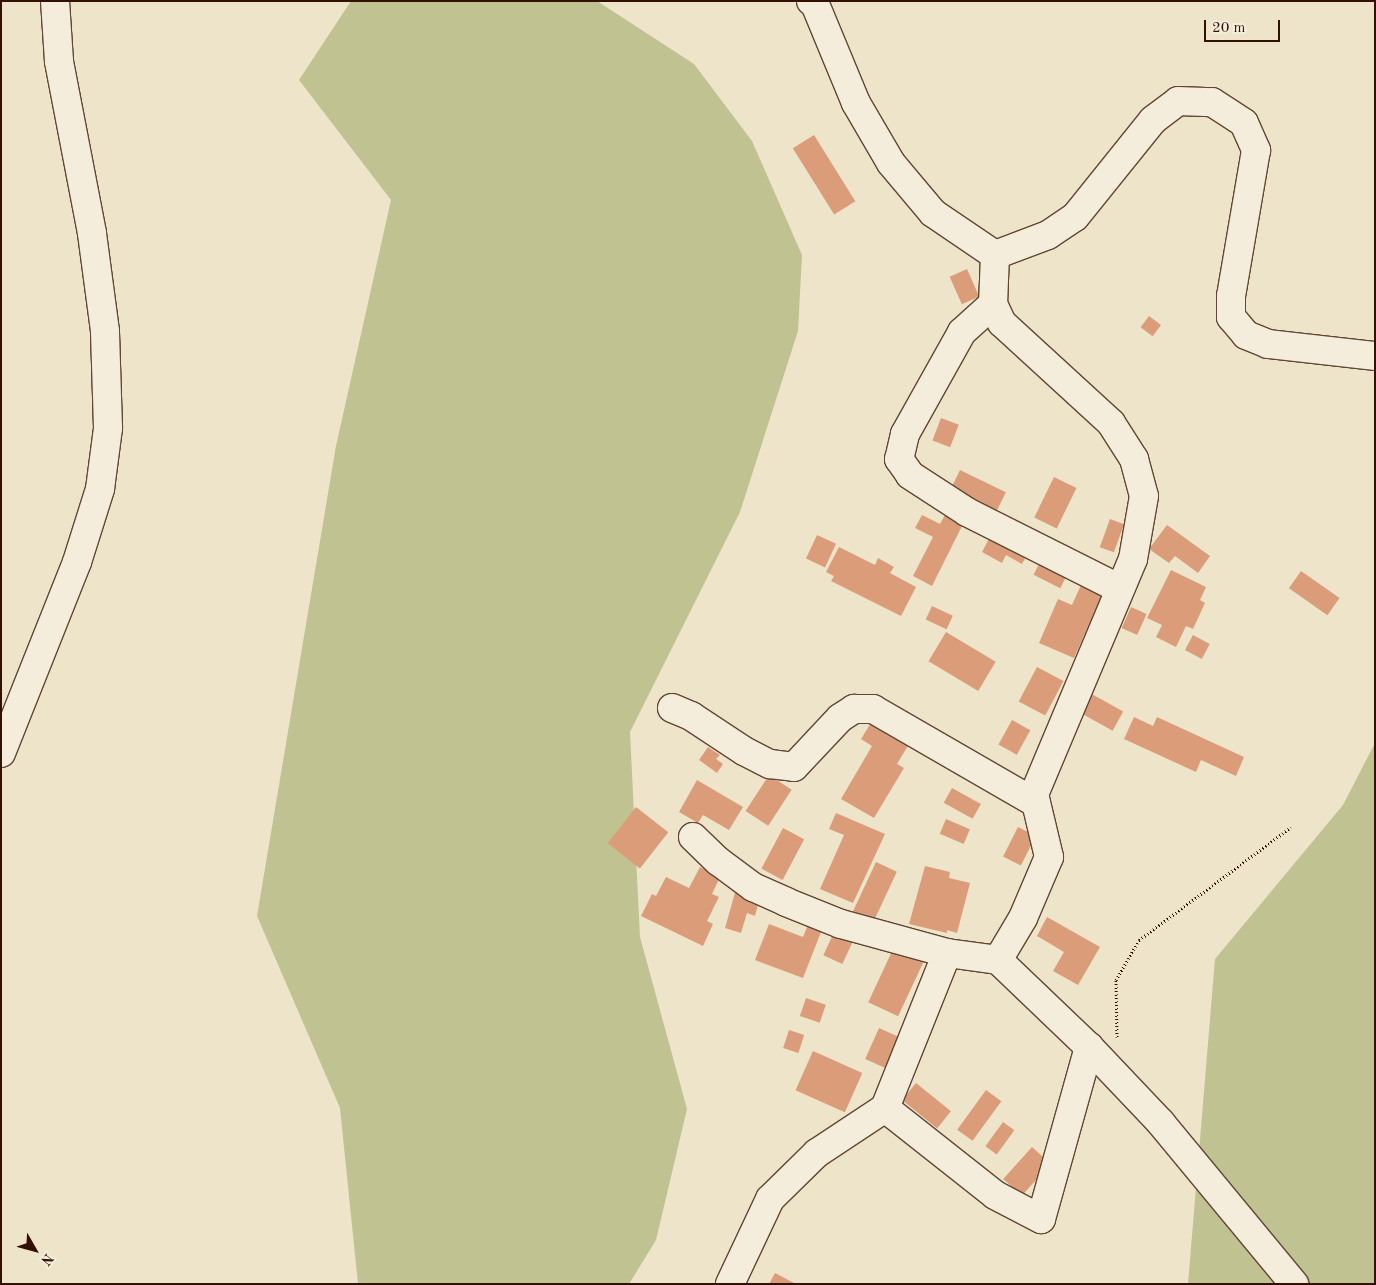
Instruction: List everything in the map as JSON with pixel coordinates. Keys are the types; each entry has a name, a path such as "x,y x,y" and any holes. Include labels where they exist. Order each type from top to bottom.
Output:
{"street":[{"path":"1,753 77,562 100,489 108,428 105,331 92,234 59,61 55,1"},
{"path":"811,1 814,4 856,103 891,163 932,214 995,255"},
{"path":"995,255 1048,235 1075,217 1153,120 1178,101 1212,102 1244,123 1256,150 1231,296 1231,317 1246,335 1268,344 1375,356"},
{"path":"995,255 993,304 1002,323 1111,423 1134,459 1144,496 1133,559 1034,794 1049,857 1023,918 998,960"},
{"path":"993,304 962,332 904,434 899,459 910,476 967,512 1120,589"},
{"path":"672,708 691,716 744,752 770,764 794,768 840,718 854,709 873,709 1036,803"},
{"path":"693,837 718,861 753,886 786,902 842,924 947,952 998,960 1089,1047 1161,1123 1294,1284"},
{"path":"730,1284 770,1199 817,1153 884,1108 947,952"},
{"path":"884,1108 995,1195 1040,1219 1089,1047"}],"path":[{"path":"1117,1044 1116,980 1139,940 1291,827"}],"green space":[{"path":"351,1 597,1 694,64 752,141 802,255 798,331 740,512 630,732 640,937 687,1109 656,1240 629,1284 358,1284 340,1108 257,916 336,446 391,200 299,80"},
{"path":"1375,743 1375,1284 1188,1284 1215,959 1343,805"}],"building":[{"path":"814,135 855,201 834,214 793,148"},
{"path":"967,269 979,296 962,304 950,277"},
{"path":"1149,316 1161,325 1153,336 1141,327"},
{"path":"941,418 959,425 950,447 932,440"},
{"path":"960,470 1006,492 994,517 948,494"},
{"path":"1054,477 1076,488 1057,528 1034,517"},
{"path":"922,515 940,524 945,515 963,524 932,586 913,576 933,537 915,528"},
{"path":"1110,519 1124,524 1114,552 1100,547"},
{"path":"1167,525 1210,556 1198,573 1175,556 1169,563 1149,549"},
{"path":"817,535 836,544 825,567 806,559"},
{"path":"991,535 1027,555 1022,564 1006,555 1002,563 982,552"},
{"path":"839,547 875,565 878,558 894,567 890,573 916,587 901,616 831,581 834,576 826,572"},
{"path":"1039,564 1066,578 1060,588 1034,575"},
{"path":"1171,570 1206,587 1200,600 1205,603 1193,629 1186,626 1176,647 1156,637 1162,625 1147,618"},
{"path":"1301,571 1340,598 1327,615 1289,588"},
{"path":"1081,585 1102,595 1074,658 1039,643 1058,599 1072,605"},
{"path":"932,606 953,616 947,629 926,620"},
{"path":"1131,607 1147,614 1137,635 1122,628"},
{"path":"946,632 996,662 978,691 928,661"},
{"path":"1193,635 1210,644 1202,659 1185,650"},
{"path":"1037,667 1063,681 1045,716 1019,701"},
{"path":"1090,693 1123,711 1113,731 1079,712"},
{"path":"1134,717 1153,726 1157,717 1244,757 1236,776 1201,760 1196,772 1124,739"},
{"path":"1012,720 1030,730 1017,755 998,744"},
{"path":"872,721 909,744 897,764 904,768 874,818 841,799 872,746 861,739"},
{"path":"708,747 720,755 716,759 723,764 717,773 699,760"},
{"path":"769,775 792,790 768,826 746,811"},
{"path":"697,780 743,807 729,830 703,815 698,823 679,812"},
{"path":"952,788 981,804 973,819 944,803"},
{"path":"636,807 668,832 640,868 608,843"},
{"path":"836,813 885,834 853,903 820,889 844,835 829,829"},
{"path":"946,819 970,829 964,844 940,834"},
{"path":"1018,827 1036,836 1021,865 1003,856"},
{"path":"783,828 804,839 783,880 761,869"},
{"path":"876,862 897,872 872,924 851,915"},
{"path":"925,866 950,872 949,878 970,883 957,933 947,930 947,933 909,924"},
{"path":"700,867 720,877 712,894 719,897 707,921 713,924 703,946 641,916 652,894 656,896 666,877 689,888"},
{"path":"736,889 760,896 755,916 747,913 741,933 725,928"},
{"path":"1047,917 1100,947 1078,985 1053,971 1064,952 1037,936"},
{"path":"809,922 823,927 803,978 755,960 769,924 803,937"},
{"path":"836,928 855,937 842,964 823,955"},
{"path":"894,947 924,961 898,1016 868,1002"},
{"path":"806,998 826,1005 820,1023 800,1016"},
{"path":"879,1028 899,1037 885,1068 865,1059"},
{"path":"789,1030 804,1035 798,1053 783,1048"},
{"path":"813,1051 862,1073 845,1112 796,1090"},
{"path":"916,1083 951,1111 937,1128 902,1100"},
{"path":"986,1090 1001,1101 973,1141 957,1130"},
{"path":"1003,1122 1014,1130 997,1154 985,1146"},
{"path":"1032,1147 1051,1164 1022,1196 1003,1179"},
{"path":"775,1273 796,1284 769,1284"}]}
